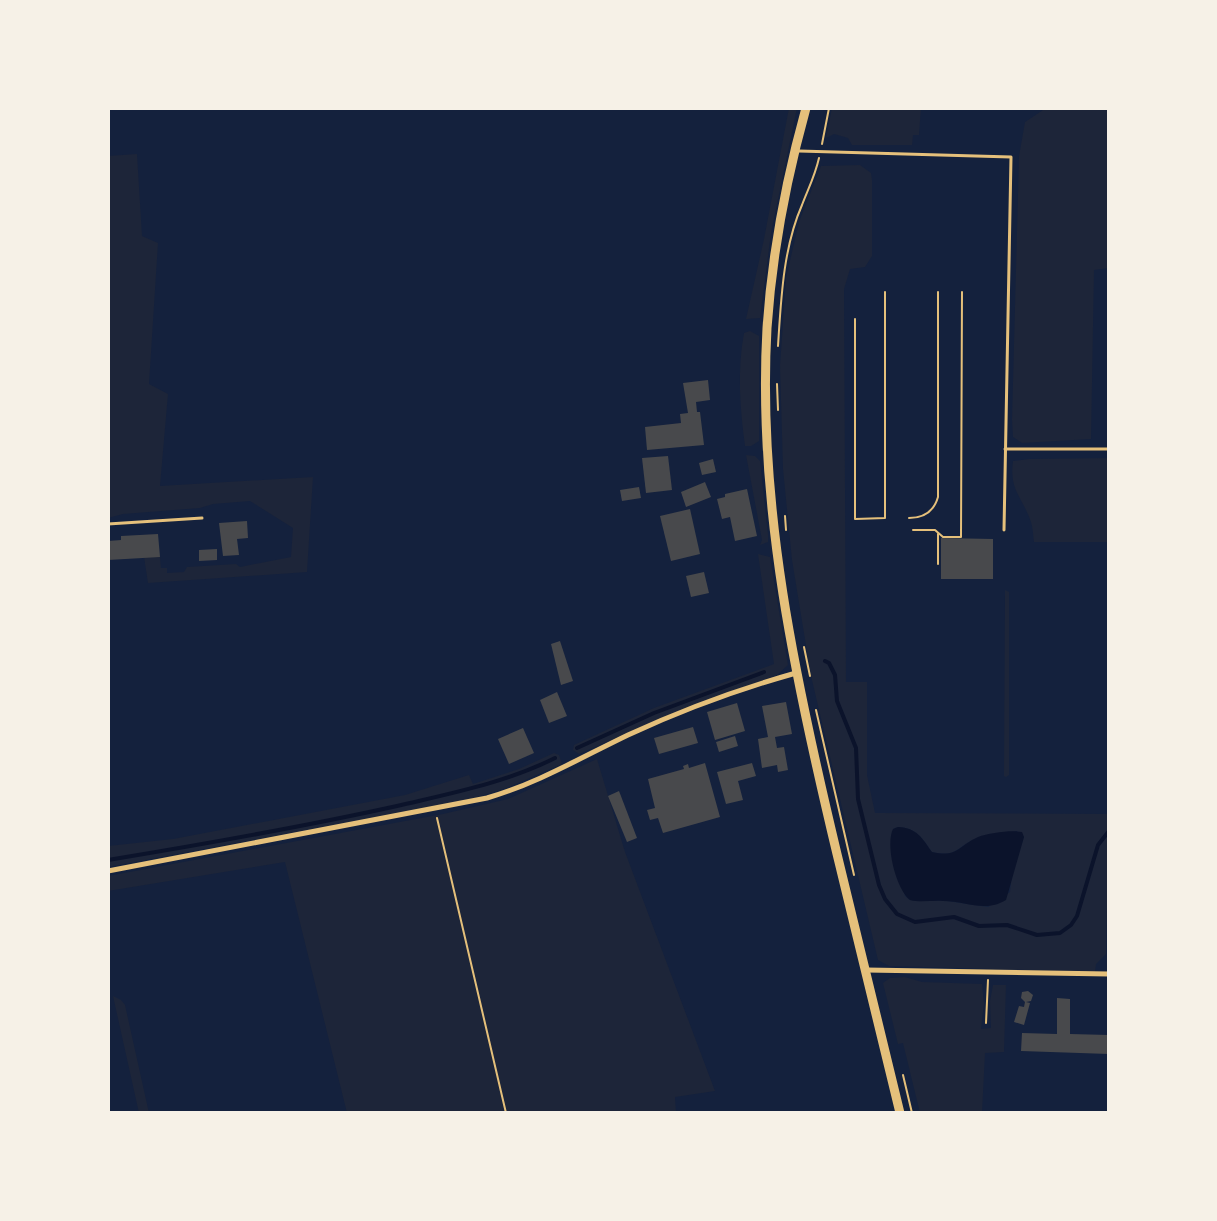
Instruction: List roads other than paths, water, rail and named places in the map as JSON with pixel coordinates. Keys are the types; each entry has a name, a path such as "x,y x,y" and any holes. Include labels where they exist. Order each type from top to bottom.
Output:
{"main road":[{"path":"806,108 785,196 771,282 766,398 775,534 797,673 816,767 900,1113"}],"street":[{"path":"108,871 435,809 503,793 649,726 719,698 797,673"},
{"path":"865,970 1109,974"}],"lane":[{"path":"795,150 1011,157 1004,530"},
{"path":"1005,449 1109,449"},
{"path":"108,524 202,518"}],"waterway":[{"path":"825,661 835,675 837,701 856,748 858,799 879,885 897,914 915,922 954,917 979,926 1007,925 1037,935 1060,933 1077,916 1098,845 1109,831"},
{"path":"577,748 654,713 764,672"},
{"path":"108,860 397,806 498,781 555,758"}]}
